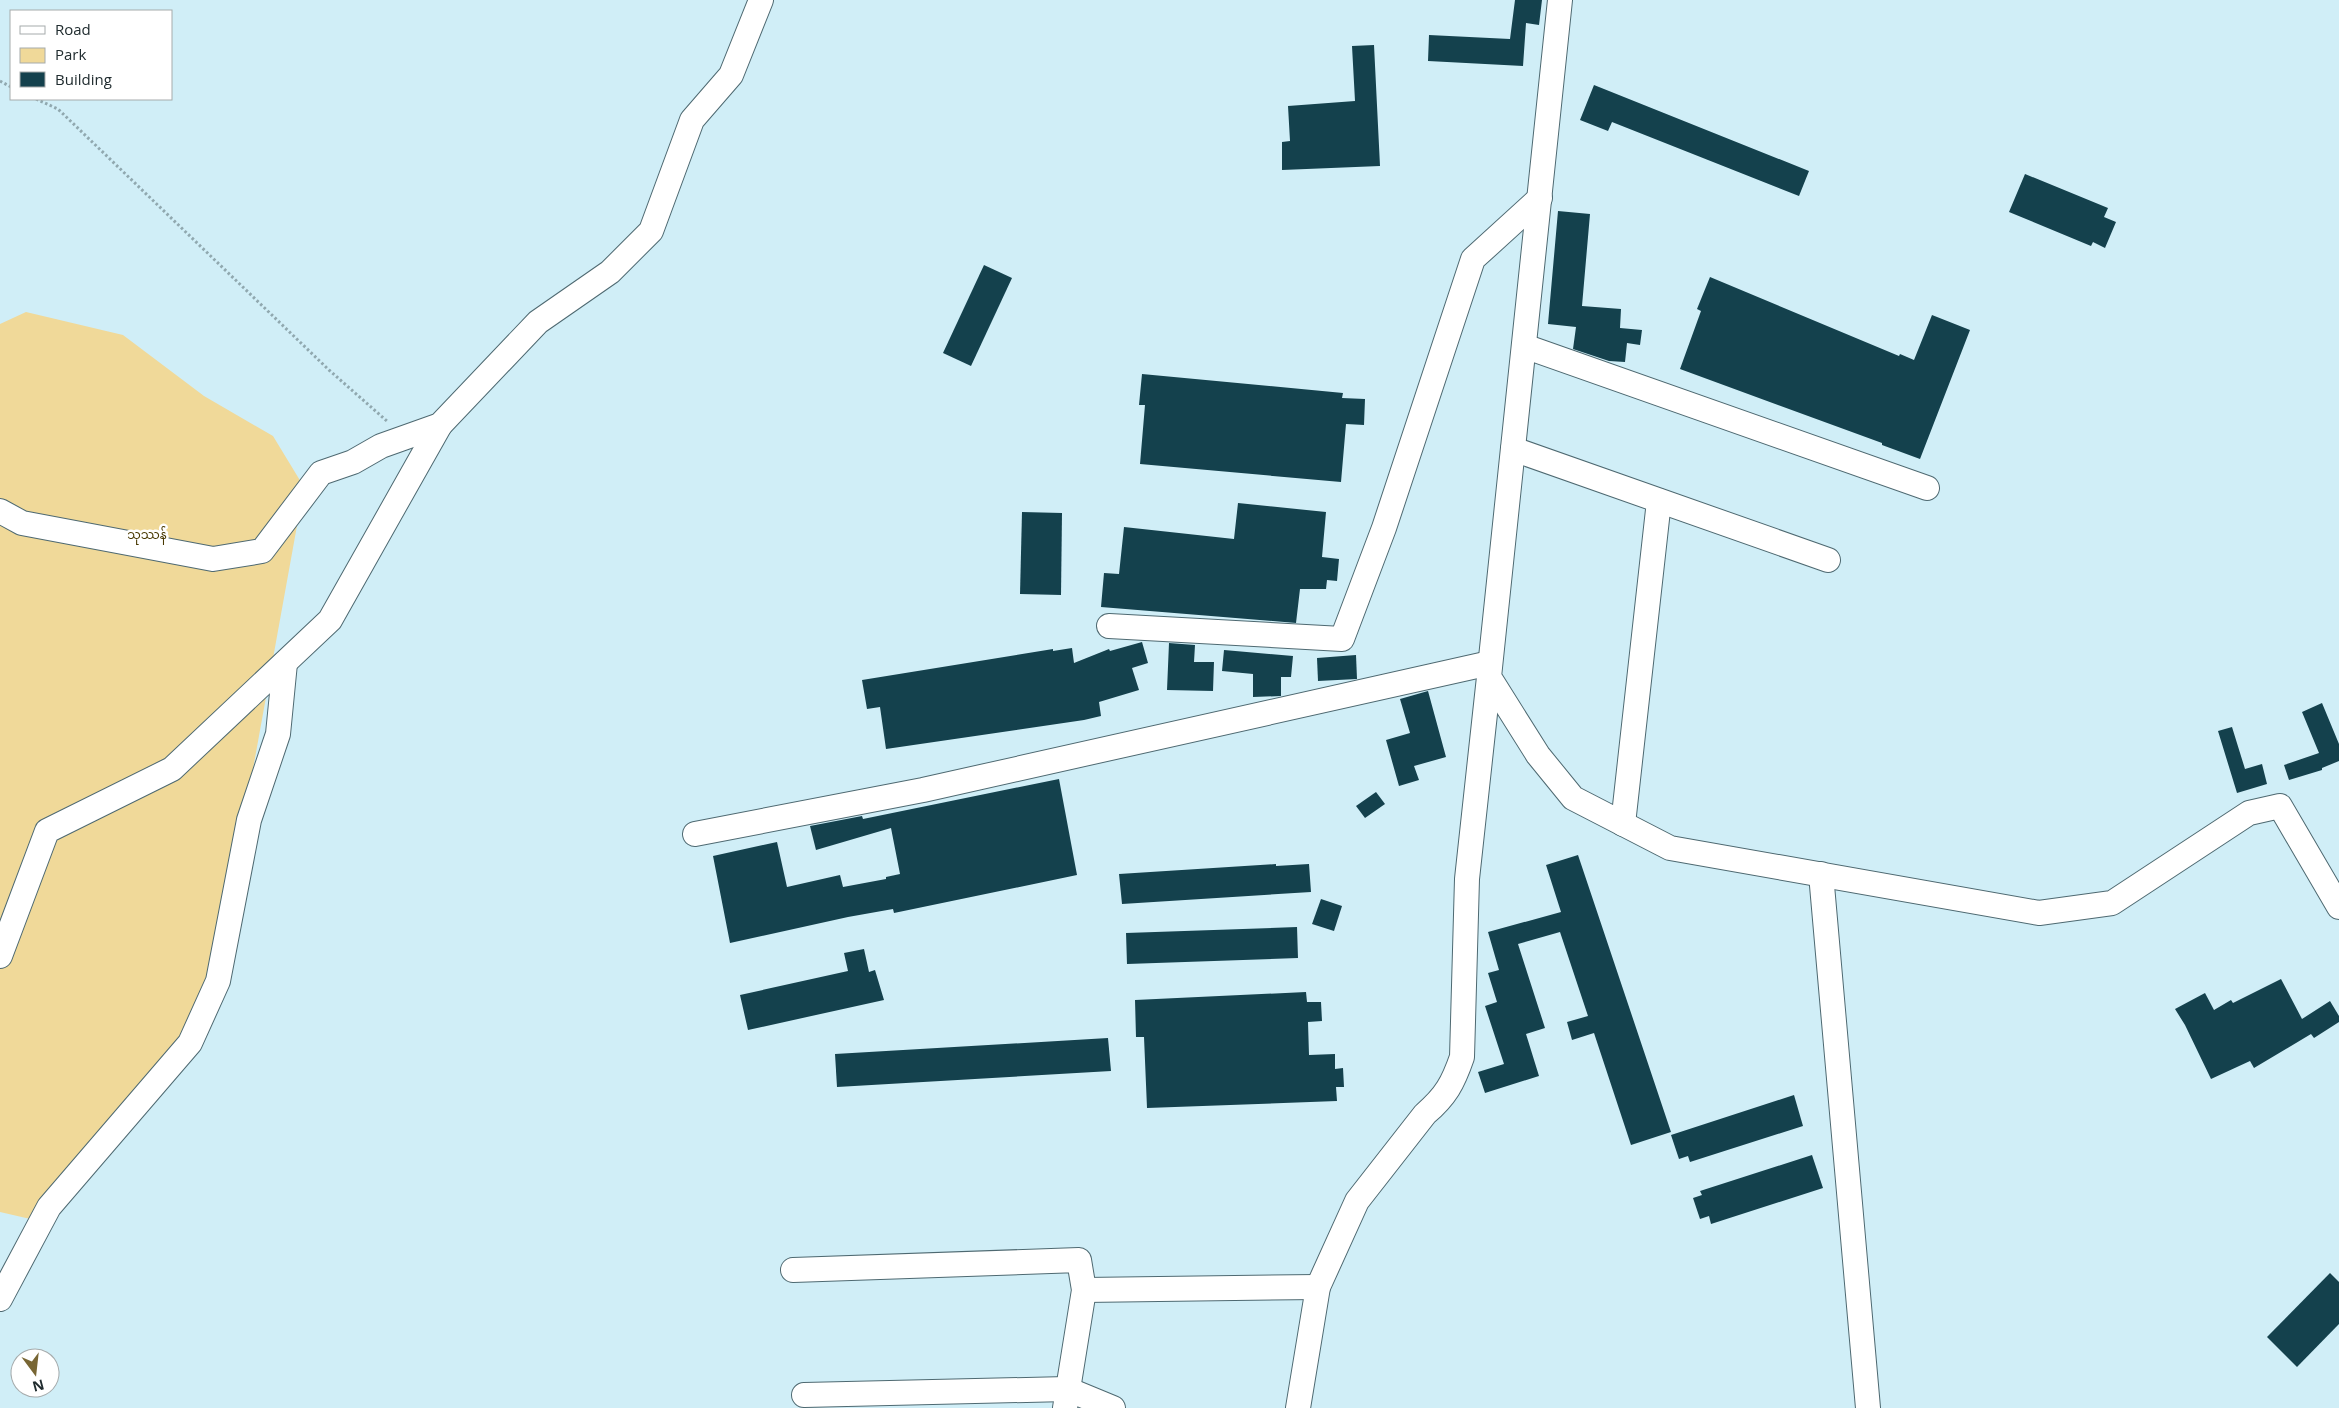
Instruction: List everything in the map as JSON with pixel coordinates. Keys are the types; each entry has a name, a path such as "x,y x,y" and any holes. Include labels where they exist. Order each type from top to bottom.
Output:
{"street":[{"path":"1298,1408 1318,1287 1358,1201 1425,1114 1439,1102 1452,1084 1462,1057 1467,879 1560,0"},
{"path":"0,956 47,831 172,768 330,620 440,425 538,322 610,272 651,231 692,120 730,75 758,10"},
{"path":"1109,626 1342,639 1384,528 1473,259 1540,198"},
{"path":"1524,346 1927,488"},
{"path":"0,511 22,523 213,559 262,551 321,473 353,462 381,446 440,425"},
{"path":"1513,449 1828,560"},
{"path":"1623,824 1659,501"},
{"path":"0,1299 49,1207 190,1043 206,1008 218,981 249,820 278,734 285,663"},
{"path":"1489,670 1538,754 1573,798 1670,848 2039,913 2112,903 2249,813 2280,806 2339,907"},
{"path":"695,834 923,790 1489,670"},
{"path":"1820,874 1868,1408"},
{"path":"793,1270 1078,1260 1084,1290 1066,1399"},
{"path":"1084,1290 1318,1287"},
{"path":"804,1395 1066,1399 1113,1408"}],"path":[{"path":"38,100 58,109 329,370 406,437"}],"green space":[{"name":"သုဿန်","path":"26,312 123,335 204,396 273,436 304,487 221,946 193,1017 52,1224 0,1212 0,324"}],"building":[{"path":"1515,0 1542,0 1539,25 1526,23 1523,66 1428,61 1429,35 1510,39"},
{"path":"1374,45 1380,166 1282,170 1282,142 1290,141 1288,106 1355,101 1352,46"},
{"path":"1594,85 1809,171 1799,196 1612,122 1608,131 1580,120"},
{"path":"2025,174 2108,208 2104,217 2116,222 2105,248 2093,242 2091,246 2009,212"},
{"path":"1558,211 1590,214 1582,306 1621,309 1620,328 1642,330 1640,345 1627,343 1625,362 1609,361 1573,349 1576,327 1548,324"},
{"path":"984,265 1012,278 971,366 943,353"},
{"path":"1710,277 1899,356 1900,354 1914,360 1932,315 1970,330 1920,459 1882,445 1882,443 1680,369 1701,311 1697,309"},
{"path":"1142,374 1343,393 1342,398 1365,399 1364,425 1346,424 1341,482 1140,464 1145,405 1139,405"},
{"path":"1238,503 1326,512 1322,557 1339,559 1337,581 1327,580 1326,589 1300,589 1296,623 1101,607 1104,573 1119,574 1124,527 1234,539"},
{"path":"1022,512 1062,513 1061,595 1020,594"},
{"path":"1142,642 1148,663 1132,668 1139,690 1099,702 1101,716 886,749 880,707 867,709 862,680 1053,649 1053,651 1072,648 1074,663 1109,649 1110,651"},
{"path":"1169,643 1195,645 1194,662 1214,662 1213,691 1167,690"},
{"path":"1224,650 1293,656 1291,677 1281,677 1281,696 1253,697 1253,674 1222,671"},
{"path":"1356,655 1357,679 1318,681 1317,658"},
{"path":"1428,691 1446,757 1414,766 1419,780 1399,786 1386,740 1410,733 1400,699"},
{"path":"2322,703 2339,744 2339,761 2322,768 2322,770 2289,780 2284,765 2319,753 2302,712"},
{"path":"2232,727 2245,769 2262,764 2267,784 2237,793 2218,731"},
{"path":"1059,779 1077,875 894,913 893,909 848,917 730,943 713,856 777,842 787,887 840,875 843,887 886,879 886,877 900,874 891,828 816,850 810,826 862,816 863,819"},
{"path":"1376,792 1385,804 1365,818 1356,806"},
{"path":"1578,855 1671,1132 1631,1145 1594,1033 1572,1040 1567,1022 1588,1016 1560,932 1518,944 1545,1028 1526,1034 1539,1076 1485,1093 1478,1072 1504,1064 1485,1006 1497,1002 1488,973 1499,970 1488,932 1561,912 1546,865"},
{"path":"1276,864 1276,866 1309,864 1311,892 1122,904 1119,874"},
{"path":"1321,899 1342,906 1334,931 1312,924"},
{"path":"1297,927 1298,958 1127,964 1126,933"},
{"path":"864,949 869,972 875,970 884,1000 748,1030 740,995 848,971 844,953"},
{"path":"2281,979 2302,1019 2330,1001 2339,1016 2339,1022 2314,1038 2311,1034 2254,1068 2250,1061 2211,1079 2185,1025 2175,1009 2205,993 2214,1010 2231,1000 2233,1003"},
{"path":"1306,992 1307,1002 1321,1002 1322,1021 1308,1022 1309,1055 1335,1054 1335,1069 1343,1068 1344,1087 1336,1087 1337,1101 1147,1108 1144,1037 1136,1037 1135,1000"},
{"path":"1108,1038 1111,1071 837,1087 835,1054"},
{"path":"1794,1095 1803,1126 1690,1162 1688,1156 1679,1159 1671,1135"},
{"path":"1812,1155 1823,1188 1711,1224 1709,1216 1700,1219 1693,1198 1702,1195 1700,1191"},
{"path":"2330,1273 2339,1282 2339,1324 2297,1367 2267,1337"}]}
